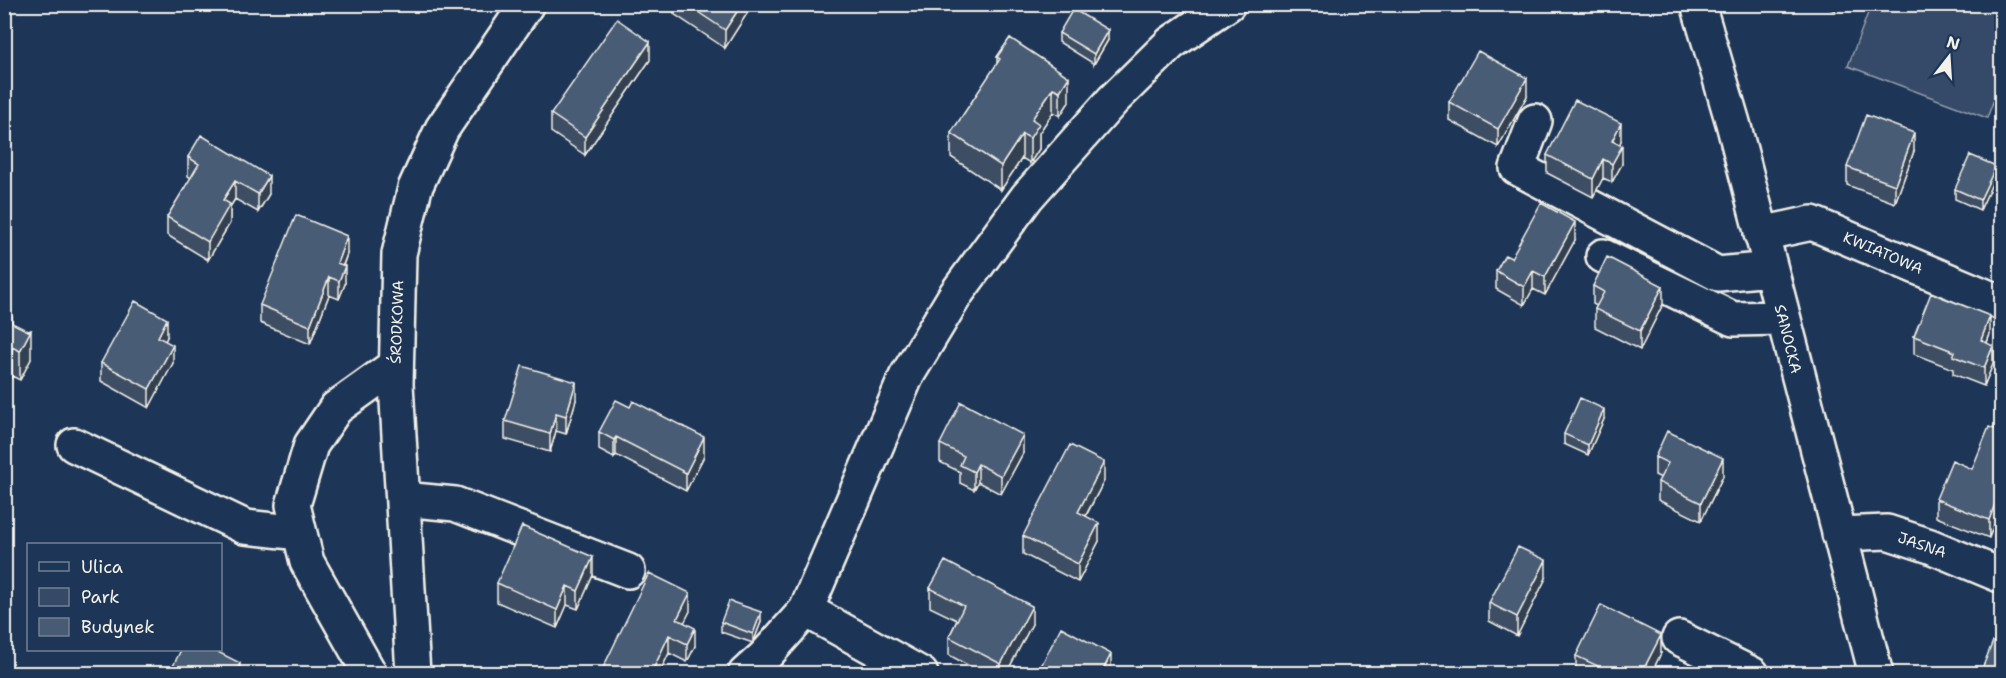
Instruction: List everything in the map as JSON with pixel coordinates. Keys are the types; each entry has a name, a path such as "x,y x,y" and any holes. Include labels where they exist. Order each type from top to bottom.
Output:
{"street":[{"name":"ŚRODKOWA","path":"413,674 396,365 399,254 415,188 442,129 527,4"},
{"path":"745,674 764,657 806,610 906,377 956,294 1027,197 1113,100 1172,43 1228,4"},
{"name":"SANOCKA","path":"1698,4 1733,123 1876,674"},
{"path":"1535,121 1517,168 1718,274 1770,269"},
{"name":"KWIATOWA","path":"1761,234 1812,223 2001,303"},
{"path":"1604,256 1733,319 1783,318"},
{"path":"370,674 307,562 293,505 311,445 336,408 396,365"},
{"path":"74,445 245,527 300,533"},
{"path":"403,500 455,504 628,571"},
{"name":"JASNA","path":"1839,534 1887,532 1930,546 2001,576"},
{"path":"806,610 921,674"},
{"path":"1679,638 1752,674"}],"green space":[{"path":"1871,5 2001,5 2001,80 1987,118 1848,66"}],"building":[{"path":"686,4 742,4 725,30"},
{"path":"1073,9 1108,30 1094,54 1059,33"},
{"path":"617,19 650,42 585,137 551,114"},
{"path":"1010,38 1069,77 1060,91 1053,88 1032,119 1039,124 1030,138 1022,134 1001,166 951,133 1000,59 997,57"},
{"path":"1478,51 1527,78 1498,129 1449,102"},
{"path":"1575,100 1621,123 1612,141 1622,146 1612,164 1603,159 1593,179 1547,155"},
{"path":"1866,115 1914,133 1895,185 1847,167"},
{"path":"201,135 269,176 258,194 235,181 223,200 230,204 208,242 167,217 199,164 188,157"},
{"path":"1970,155 1996,166 1980,200 1955,189"},
{"path":"1541,203 1575,222 1545,277 1533,271 1524,287 1496,271 1505,255 1511,258"},
{"path":"296,215 347,236 337,263 345,266 339,281 329,277 310,326 260,305"},
{"path":"1607,257 1663,286 1640,331 1595,309 1604,292 1593,286"},
{"path":"1931,293 1990,316 1981,340 1993,346 1984,368 1953,356 1955,352 1914,336"},
{"path":"135,301 167,319 158,337 173,345 149,389 101,363"},
{"path":"12,316 12,323 28,331 31,330 20,351 12,347 4,361 4,321 9,323"},
{"path":"522,366 576,382 566,416 556,413 550,434 505,421"},
{"path":"1580,398 1604,409 1588,445 1564,434"},
{"path":"616,400 630,407 633,401 704,437 686,473 616,437 614,440 599,432"},
{"path":"961,402 1023,435 1001,476 978,464 974,472 960,465 964,456 940,444"},
{"path":"2001,411 2001,488 1989,520 1936,499 1952,460 1972,469 1989,427 1994,429"},
{"path":"1667,431 1723,458 1701,503 1658,482 1668,463 1655,457"},
{"path":"1070,445 1104,462 1078,512 1099,523 1078,564 1023,536"},
{"path":"522,526 593,557 578,591 567,586 557,610 497,583"},
{"path":"1518,547 1546,560 1517,617 1489,603"},
{"path":"945,561 1032,606 1001,664 949,637 964,606 930,588"},
{"path":"649,573 690,593 677,619 695,628 687,644 669,635 651,674 610,674 602,670"},
{"path":"729,601 761,612 753,634 721,622"},
{"path":"1601,605 1661,635 1641,674 1594,674 1598,666 1576,656"},
{"path":"2001,621 2001,674 1980,674"},
{"path":"1061,627 1111,654 1101,674 1051,674 1040,668"},
{"path":"180,651 216,651 240,663 235,674 222,671 220,674 169,674"}]}
